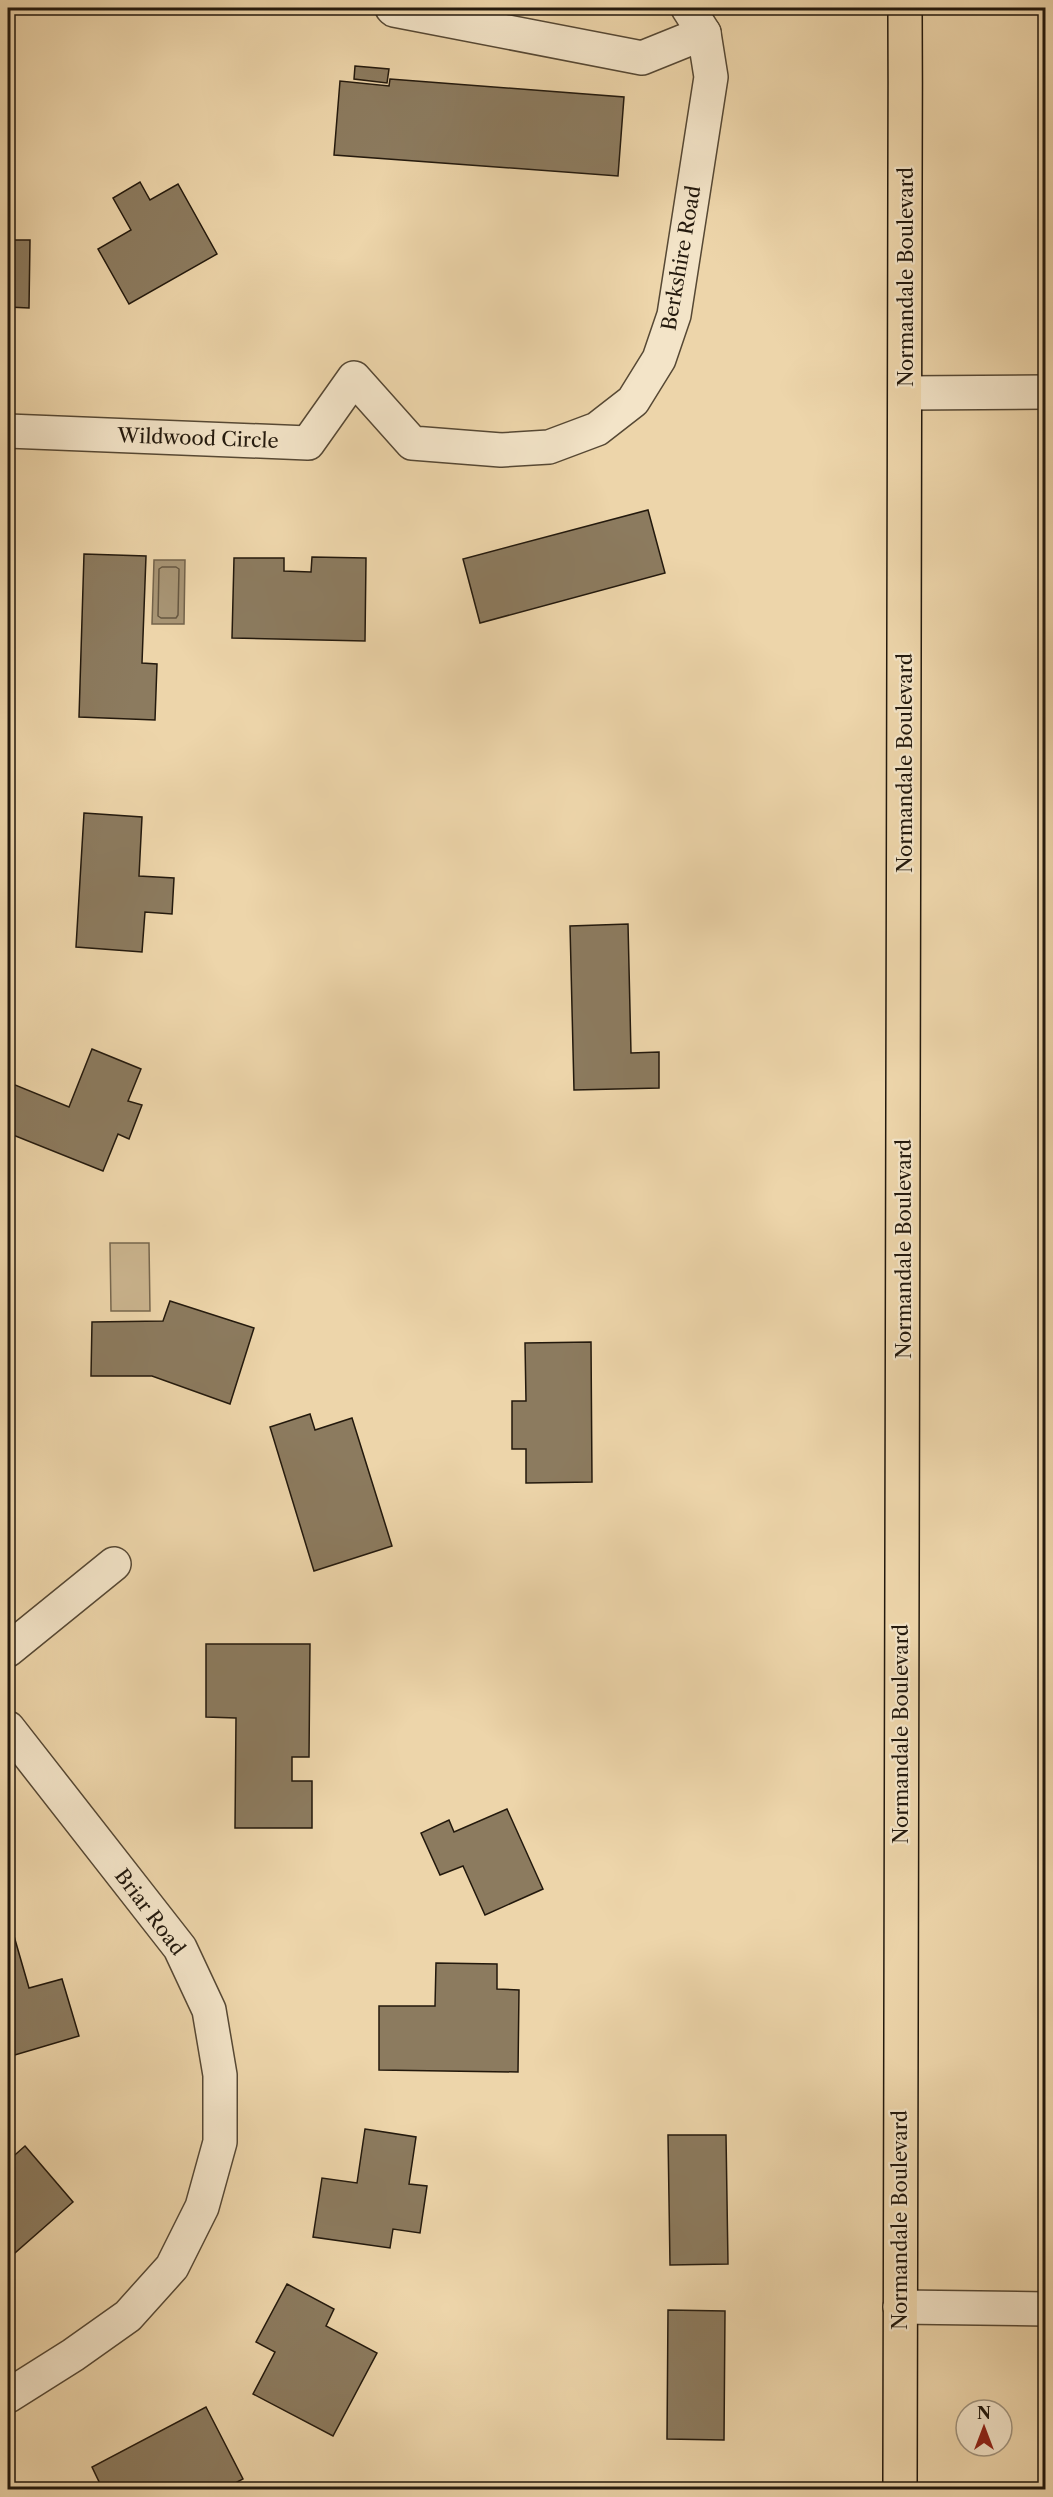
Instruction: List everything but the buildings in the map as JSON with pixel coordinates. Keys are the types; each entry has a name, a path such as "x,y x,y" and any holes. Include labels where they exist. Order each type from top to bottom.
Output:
{"main road":[{"name":"Normandale Boulevard","path":"900,2490 907,393 905,8"}],"street":[{"path":"392,8 642,58 696,20"},
{"name":"Berkshire Road","path":"354,378 412,443 423,444 501,450 549,447 597,429 633,401 660,359 674,315 711,77 696,20"},
{"name":"Wildwood Circle","path":"8,431 308,443 354,378"},
{"path":"907,393 1046,392"},
{"path":"8,1650 114,1564"},
{"name":"Briar Road","path":"8,1728 180,1948 209,2010 220,2075 220,2142 202,2208 172,2267 128,2316 73,2355 8,2396"},
{"path":"900,2307 1046,2309"}],"shaded area":[{"path":"110,1243 149,1243 150,1311 111,1311"}],"water":[{"path":"154,560 185,560 184,624 152,624"}]}
